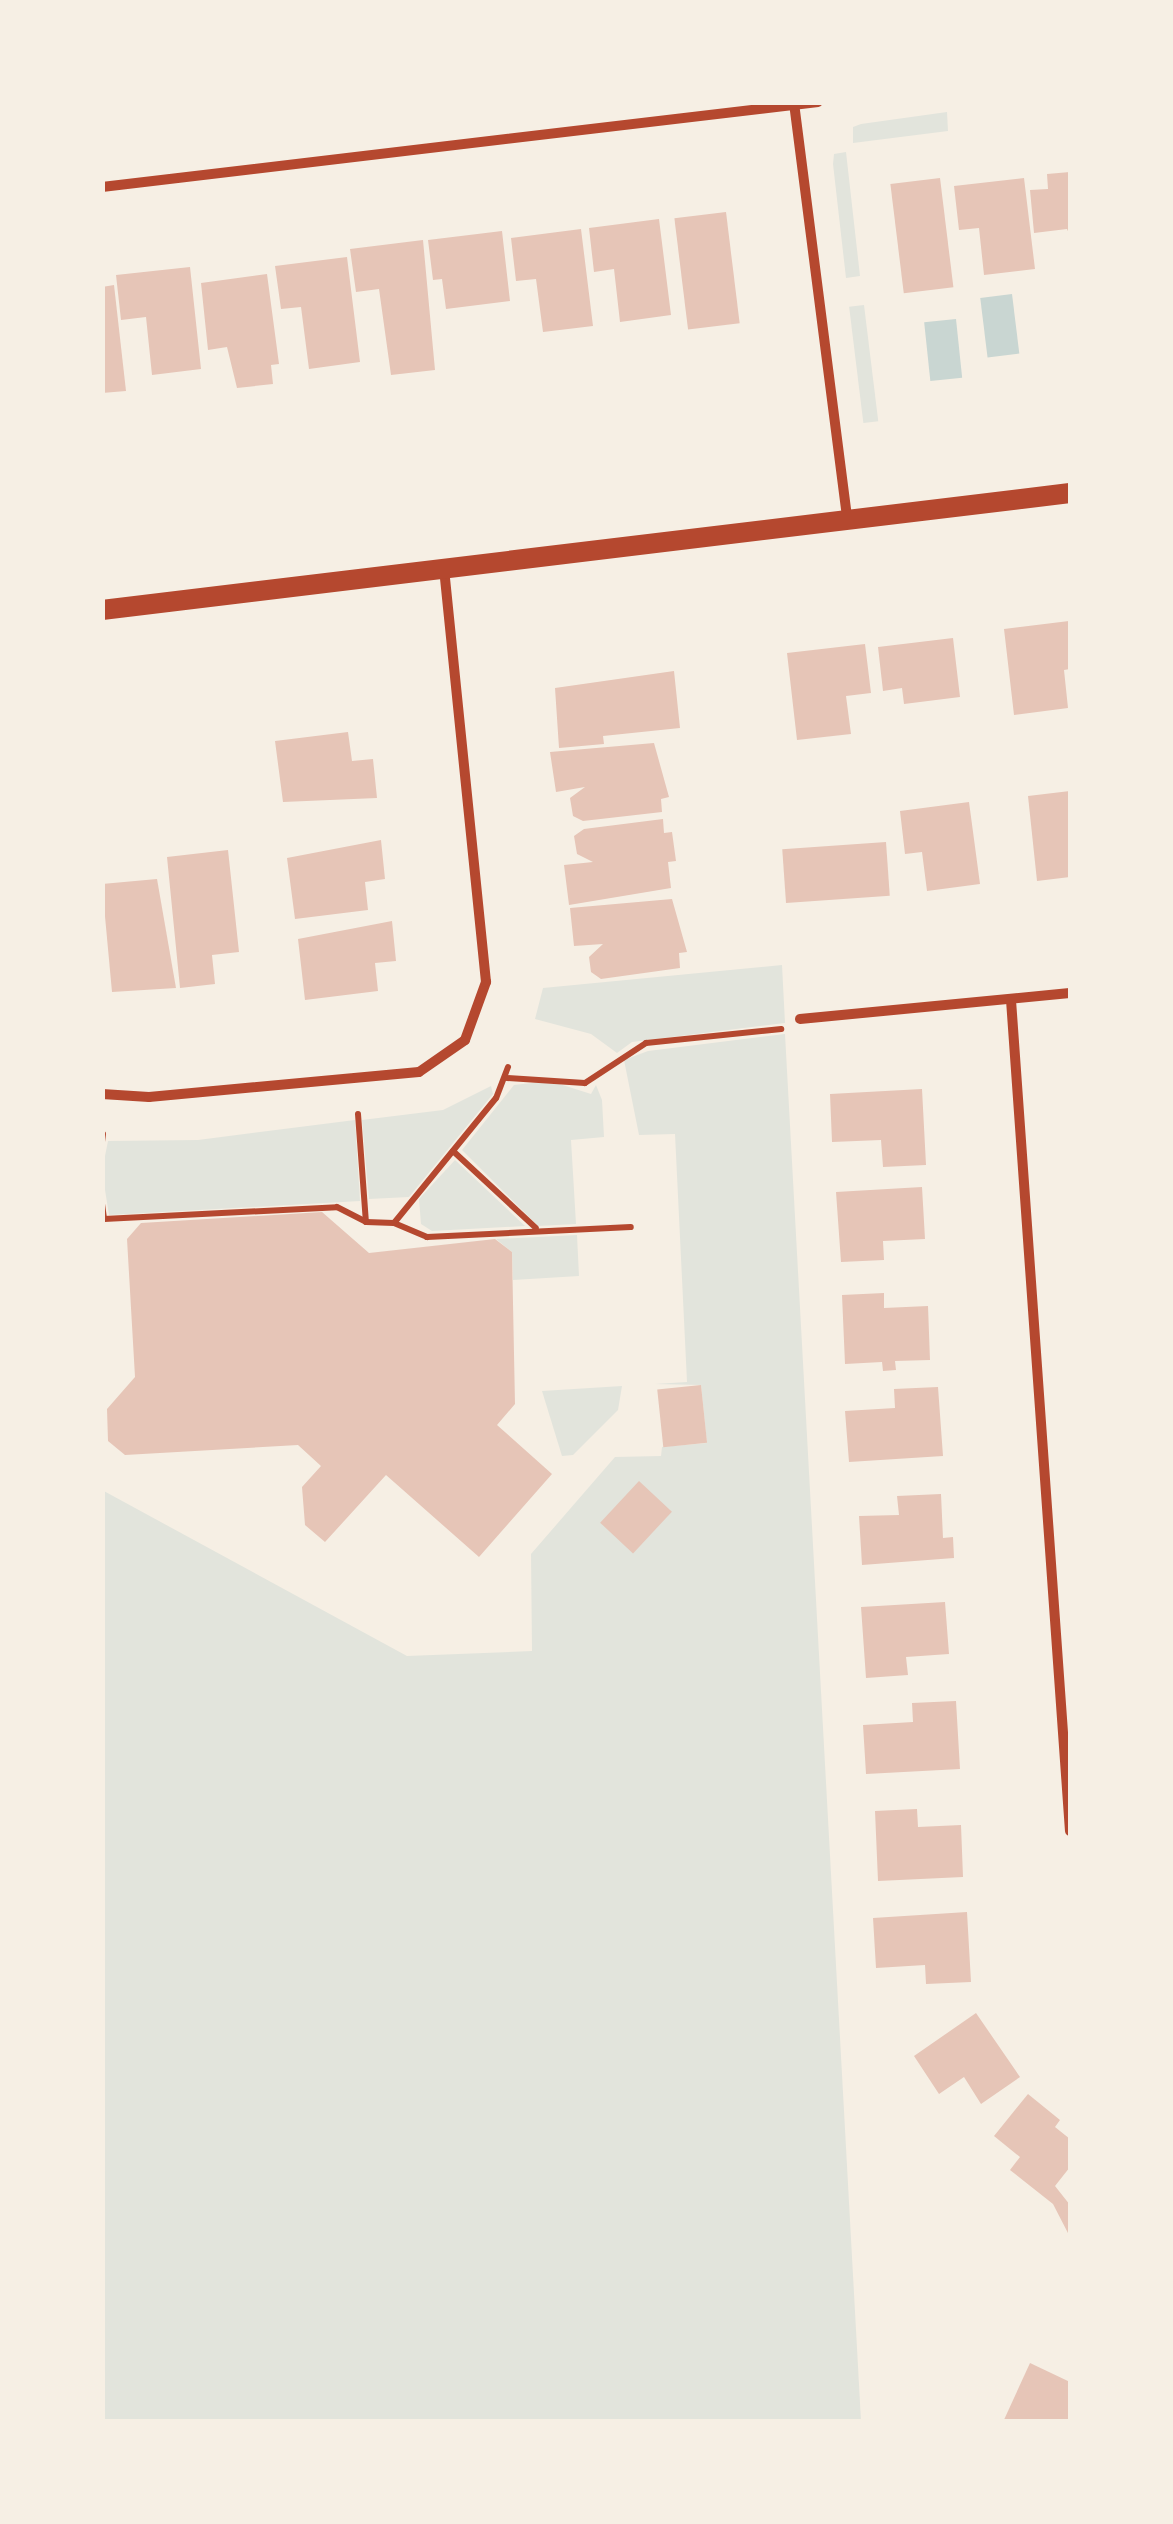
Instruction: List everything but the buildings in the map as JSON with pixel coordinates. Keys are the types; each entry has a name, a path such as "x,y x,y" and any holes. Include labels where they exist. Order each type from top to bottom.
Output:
{"main road":[{"path":"102,610 1070,492"}],"street":[{"path":"102,187 818,102"},
{"path":"794,104 846,520"},
{"path":"102,1094 149,1097 419,1072 465,1040 486,982 444,570"},
{"path":"800,1019 1070,992"},
{"path":"1010,1000 1070,1831"}],"path":[{"path":"507,1078 585,1084 646,1043 779,1030 800,1019"},
{"path":"394,1224 507,1078 508,1067"},
{"path":"358,1114 366,1222"},
{"path":"453,1151 538,1230"},
{"path":"102,1204 104,1219 337,1207 366,1222 394,1224 428,1237 631,1227"}],"shaded area":[{"path":"947,112 948,131 853,143 853,127 861,124"},
{"path":"846,152 860,276 846,278 833,164 834,154"},
{"path":"1012,294 1019,354 988,357 980,298"},
{"path":"864,305 878,421 863,423 849,307"},
{"path":"956,319 962,378 930,381 924,322"},
{"path":"782,965 785,1023 632,1042 617,1053 591,1034 535,1019 543,988"},
{"path":"785,1034 861,2421 103,2421 102,1490 407,1656 532,1651 531,1554 615,1457 661,1456 662,1447 707,1443 701,1385 655,1384 687,1382 675,1134 639,1135 624,1060 648,1051"},
{"path":"550,1081 591,1094 596,1085 602,1100 604,1137 571,1140 576,1224 538,1226 462,1150 514,1085"},
{"path":"491,1086 493,1094 409,1197 369,1199 362,1120 443,1110"},
{"path":"355,1120 360,1201 109,1215 102,1171 108,1141 198,1140"},
{"path":"455,1160 525,1226 432,1231 421,1224 419,1199"},
{"path":"577,1235 579,1276 513,1280 512,1252 496,1239"},
{"path":"622,1386 618,1410 573,1455 562,1456 542,1391"}]}
